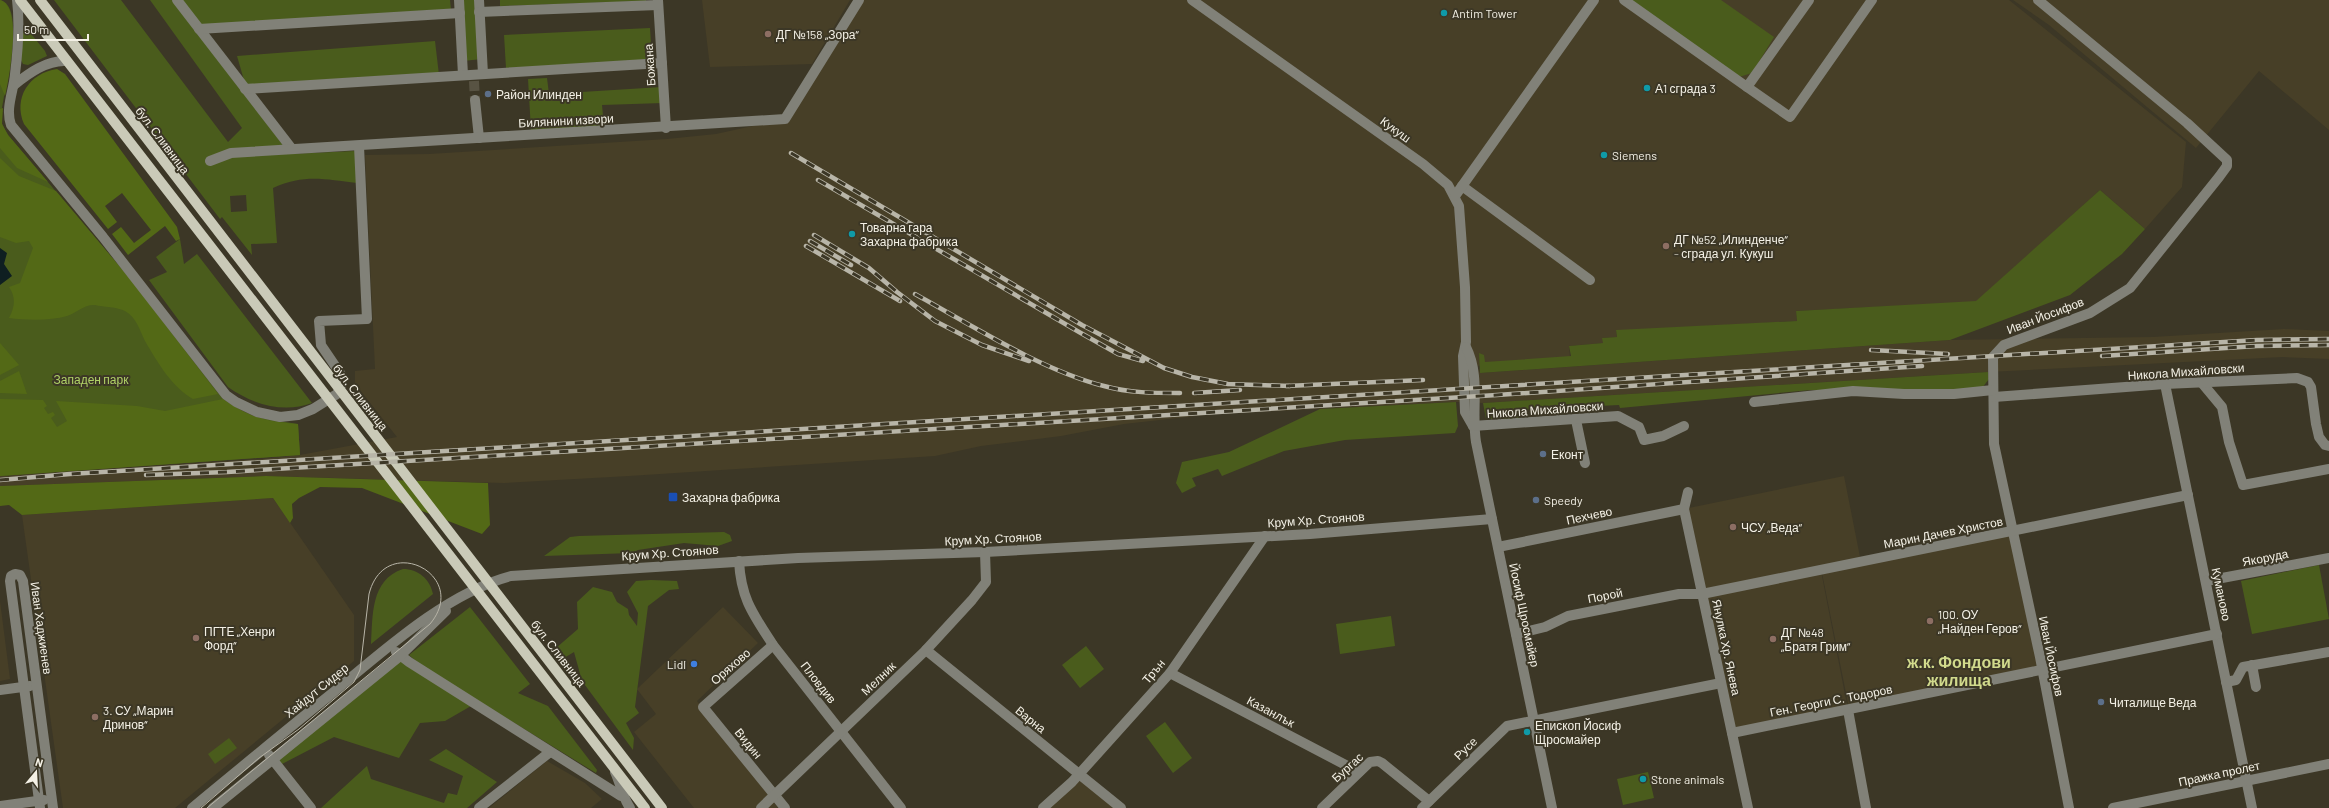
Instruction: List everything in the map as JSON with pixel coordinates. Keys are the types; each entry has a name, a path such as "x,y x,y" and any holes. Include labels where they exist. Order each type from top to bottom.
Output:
{"main road":[{"path":"19,0 645,808"},
{"name":"бул. Сливница","path":"40,0 662,808"}],"street":[{"path":"19,0 14,85 8,113 11,125 103,237 226,395 257,412 280,417 298,415 313,410 330,400 341,388 342,383 339,371 321,345 319,322 367,319 359,146"},
{"path":"177,0 292,149"},
{"path":"459,0 463,75"},
{"path":"477,76 479,0"},
{"name":"Билянини извори","path":"210,161 231,153 666,128 785,119 859,0"},
{"name":"Кукуш","path":"1192,0 1438,175 1448,184 1459,206 1462,233 1466,347 1463,356 1465,412 1473,426"},
{"path":"1455,196 1594,0"},
{"path":"1624,0 1790,118 1872,0"},
{"path":"1747,87 1809,0"},
{"name":"Иван Йосифов","path":"2038,0 2210,144 2227,160 2227,166 2130,288 2090,313 2013,341 1998,351 1992,362 1994,444 2042,671 2069,808"},
{"path":"479,12 658,2"},
{"name":"Божана","path":"658,2 666,128"},
{"path":"199,29 460,13"},
{"path":"14,85 38,68 59,61 66,62"},
{"path":"245,89 463,75 477,76 662,63"},
{"path":"476,100 479,138"},
{"path":"1462,186 1590,280"},
{"name":"Никола Михайловски","path":"1754,402 1853,391 1904,394 1993,394 2297,378 2308,382 2311,387 2319,437 2325,445 2329,446"},
{"path":"2202,383 2222,407 2229,442 2243,485 2329,469"},
{"name":"Куманово","path":"2165,384 2252,808"},
{"name":"Никола Михайловски","path":"1473,426 1618,416 1638,427 1644,440 1663,436 1684,426"},
{"path":"1576,420 1585,463"},
{"name":"Йосиф Щросмайер","path":"1473,426 1552,808"},
{"name":"Янулка Хр. Янева","path":"1688,492 1684,509 1748,808"},
{"name":"Марин Дачев Христов","path":"1702,594 2188,495"},
{"name":"Пехчево","path":"1498,547 1684,509"},
{"name":"Крум Хр. Стоянов","path":"496,580 526,574 843,556 910,556 986,552 1265,536 1492,519"},
{"name":"Трън","path":"1043,808 1078,774 1170,673 1265,536"},
{"name":"Мелник","path":"761,808 926,650 983,587 987,575 986,552"},
{"name":"Якоруда","path":"2206,581 2329,558"},
{"name":"Пловдив","path":"739,561 744,598 773,645 901,808"},
{"name":"Иван Хаджиенев","path":"40,804 10,581 11,576 16,574 20,575 23,581 53,803"},
{"name":"Хайдут Сидер","path":"192,808 391,646 460,596 496,580"},
{"name":"Порой","path":"1516,634 1545,627 1568,616 1679,594 1702,594"},
{"name":"Хайдут Сидер","path":"213,808 400,656 460,596"},
{"name":"Ген. Георги С. Тодоров","path":"1732,733 2042,671 2217,634"},
{"name":"Оряхово","path":"704,707 773,645"},
{"path":"391,646 400,656 621,796 630,808"},
{"name":"Варна","path":"926,650 1121,808"},
{"path":"2226,682 2236,680 2242,667 2329,652"},
{"path":"2252,665 2256,687"},
{"name":"Казанлък","path":"1170,673 1359,772"},
{"path":"1534,721 1721,683"},
{"path":"0,690 37,685"},
{"name":"Видин","path":"704,707 785,808"},
{"path":"1848,710 1866,808"},
{"name":"Русе","path":"1426,804 1507,726 1534,721"},
{"path":"264,749 311,808"},
{"path":"479,808 550,752"},
{"path":"610,761 621,786 621,796"},
{"name":"Бургас","path":"1322,808 1370,762 1378,761 1426,804"},
{"name":"Пражка пролет","path":"2113,808 2329,764"},
{"path":"0,806 53,803"}],"shaded area":[{"name":"ДГ №158 „Зора“","path":"702,0 850,0 812,64 710,67"},
{"path":"859,0 2009,0 2186,142 2182,187 2145,229 2100,190 1976,302 1796,311 1797,321 1616,331 1617,337 1603,338 1603,343 1569,346 1570,357 1477,366 1480,373 1950,340 2153,337 2284,329 2329,331 2329,359 2283,357 1988,372 1483,403 1456,402 1214,414 1124,424 1061,436 981,446 935,456 504,483 266,476 0,486 0,476 261,459 300,455 397,437 355,384 355,371 375,369 365,155 429,154 667,139 716,134 785,119"},
{"path":"2013,0 2329,0 2329,130 2259,71 2196,148 2049,25"},
{"path":"0,248 7,253 4,264 12,276 0,285"},
{"path":"1844,476 1861,562 1821,571 1848,710 1732,733 1684,509"},
{"name":"ПГТЕ „Хенри Форд“","path":"273,498 354,615 354,661 175,808 63,808 22,515"},
{"name":"100. ОУ „Найден Геров“","path":"2009,534 2040,668 1849,708 1822,573"},
{"path":"0,601 10,679 0,681"},
{"path":"723,607 758,643 697,701 778,808 694,808 634,732 656,714 637,689"},
{"path":"547,761 585,783 602,799 591,808 489,808"},
{"path":"1078,774 1121,808 1043,808"}],"green space":[{"name":"Западен парк","path":"0,0 8,6 12,19 13,35 1,118 2,124 8,135 131,280 223,399 245,414 298,424 300,455 0,476"},
{"path":"0,0 7,5 11,15 13,29 13,44 5,96 0,84"},
{"path":"54,0 121,0 228,142 242,128 150,0 172,0 290,154 355,151 357,183 324,179 304,179 273,188 277,243 251,244 252,255 222,217 220,219","holes":["246,195 247,211 231,212 230,196"]},
{"path":"180,0 450,0 451,10 201,26"},
{"path":"459,0 479,0 482,59 463,61"},
{"path":"500,0 646,0 646,1 500,6"},
{"path":"1631,0 1721,0 1774,37 1752,73 1739,77"},
{"path":"650,28 652,61 506,68 504,35"},
{"path":"25,30 28,30 45,51 47,56 28,65 23,64 21,60 22,33"},
{"path":"435,41 439,75 246,87 237,56"},
{"path":"57,69 65,74 177,227 180,239 176,241 165,226 128,255 112,234 121,227 134,243 151,230 122,193 105,206 117,222 108,229 24,124 21,114 21,105 22,96 26,88 31,81 38,76 47,71"},
{"path":"547,78 549,94 662,87 663,103 602,105 604,126 531,130 528,79"},
{"path":"3,108 2,124 8,135 48,182 17,168 0,148 0,109"},
{"path":"0,158 19,176 56,191 131,280 218,394 193,399 178,388 155,358 135,320 125,311 115,308 91,305 60,318 38,320 9,318 13,310 14,298 9,287 20,283 33,248 29,241 16,243 0,237"},
{"path":"2100,190 2145,229 2122,254 2070,295 1950,340 1480,373 1479,353 1484,355 1485,362 1571,356 1569,346 1603,343 1602,338 1617,337 1616,330 1797,321 1796,311 1976,301"},
{"path":"180,239 184,264 197,254 312,403 290,408 268,406 247,398 228,387 149,280 167,272 156,257"},
{"path":"0,343 19,365 0,375"},
{"path":"19,371 27,394 0,393 0,381"},
{"path":"1988,372 1989,379 1982,388 1953,391 1811,390 1620,408 1619,405 1519,410 1519,419 1486,419 1483,403"},
{"path":"0,399 43,400 47,406 44,408 48,414 53,412 55,415 51,418 57,427 67,421 56,401 137,406 165,411 223,399 259,418 276,422 298,424 300,455 0,476"},
{"path":"1456,402 1458,426 1455,433 1345,440 1284,451 1222,476 1218,469 1192,478 1196,486 1182,493 1176,483 1182,462 1229,452 1320,409"},
{"path":"266,476 488,483 490,525 482,534 362,488 320,487 299,498 292,504 293,518 290,523 273,498 22,515 9,505 0,506 0,486"},
{"path":"724,532 730,535 732,541 718,546 684,543 638,550 632,553 544,556 570,537"},
{"path":"2319,565 2329,619 2252,634 2241,581"},
{"path":"403,569 414,571 426,579 433,594 371,644 373,611 379,590 384,581 392,574"},
{"path":"636,581 677,581 679,589 669,590 648,606 635,707 639,713 626,723 634,738 633,750 582,681 574,652 564,658 556,648 578,629 577,602 593,587 612,592 617,602 628,609 629,615 637,626 638,613 627,592"},
{"path":"470,607 530,684 518,693 548,706 597,770 596,773 423,667 409,655"},
{"path":"1391,616 1395,646 1340,654 1336,624"},
{"path":"1086,646 1104,669 1080,688 1062,665"},
{"path":"400,660 471,706 445,721 420,723 399,758 334,737 282,764 278,759"},
{"path":"1165,722 1192,758 1173,773 1146,736"},
{"path":"229,738 237,748 215,764 208,754"},
{"path":"446,749 497,782 467,808 321,808 367,766 371,779 444,803 448,793 457,795 463,776 429,760"},
{"path":"1648,772 1654,798 1623,805 1617,779"}],"tunnel":[{"path":"474,81 475,100"}],"tram line":[{"path":"201,808 259,758 299,729 354,682 360,670 369,594 378,575 391,565 406,563 421,567 433,576 440,590 440,606 430,624 207,808"}],"railway":[{"path":"791,153 1082,325 1164,368 1192,377 1228,384 1290,386"},
{"path":"818,180 1118,354 1143,361"},
{"path":"814,235 869,268 935,321 982,345 1029,361"},
{"path":"810,241 851,265"},
{"path":"806,246 900,301"},
{"path":"915,294 1008,346 1080,379 1123,390 1151,393 1180,393"},
{"path":"0,480 70,474 2257,340 2329,339"},
{"path":"2102,356 2257,346 2329,345"},
{"path":"1871,350 1948,354"},
{"path":"146,475 227,472 1497,395 1922,366"},
{"path":"1286,386 1423,380"},
{"path":"1194,393 1240,390"}],"place":[{"name":"Antim Tower","path":"1444,13"},
{"name":"ДГ №158 „Зора“","path":"768,34"},
{"name":"А1 сграда 3","path":"1647,88"},
{"name":"Район Илинден","path":"488,94"},
{"name":"Siemens","path":"1604,155"},
{"name":"Товарна гара Захарна фабрика","path":"852,234"},
{"name":"ДГ №52 „Илинденче“ - сграда ул. Кукуш","path":"1666,246"},
{"name":"Еконт","path":"1543,454"},
{"name":"Захарна фабрика","path":"673,497"},
{"name":"Speedy","path":"1536,500"},
{"name":"ЧСУ „Веда“","path":"1733,527"},
{"name":"100. ОУ „Найден Геров“","path":"1930,621"},
{"name":"ПГТЕ „Хенри Форд“","path":"196,638"},
{"name":"ДГ №48 „Братя Грим“","path":"1773,639"},
{"name":"Lidl","path":"694,664"},
{"name":"Читалище Веда","path":"2101,702"},
{"name":"3. СУ „Марин Дринов“","path":"95,717"},
{"name":"Епископ Йосиф Щросмайер","path":"1527,732"},
{"name":"Stone animals","path":"1643,779"}],"district":[{"name":"ж.к. Фондови жилища","path":"1959,670"}]}
